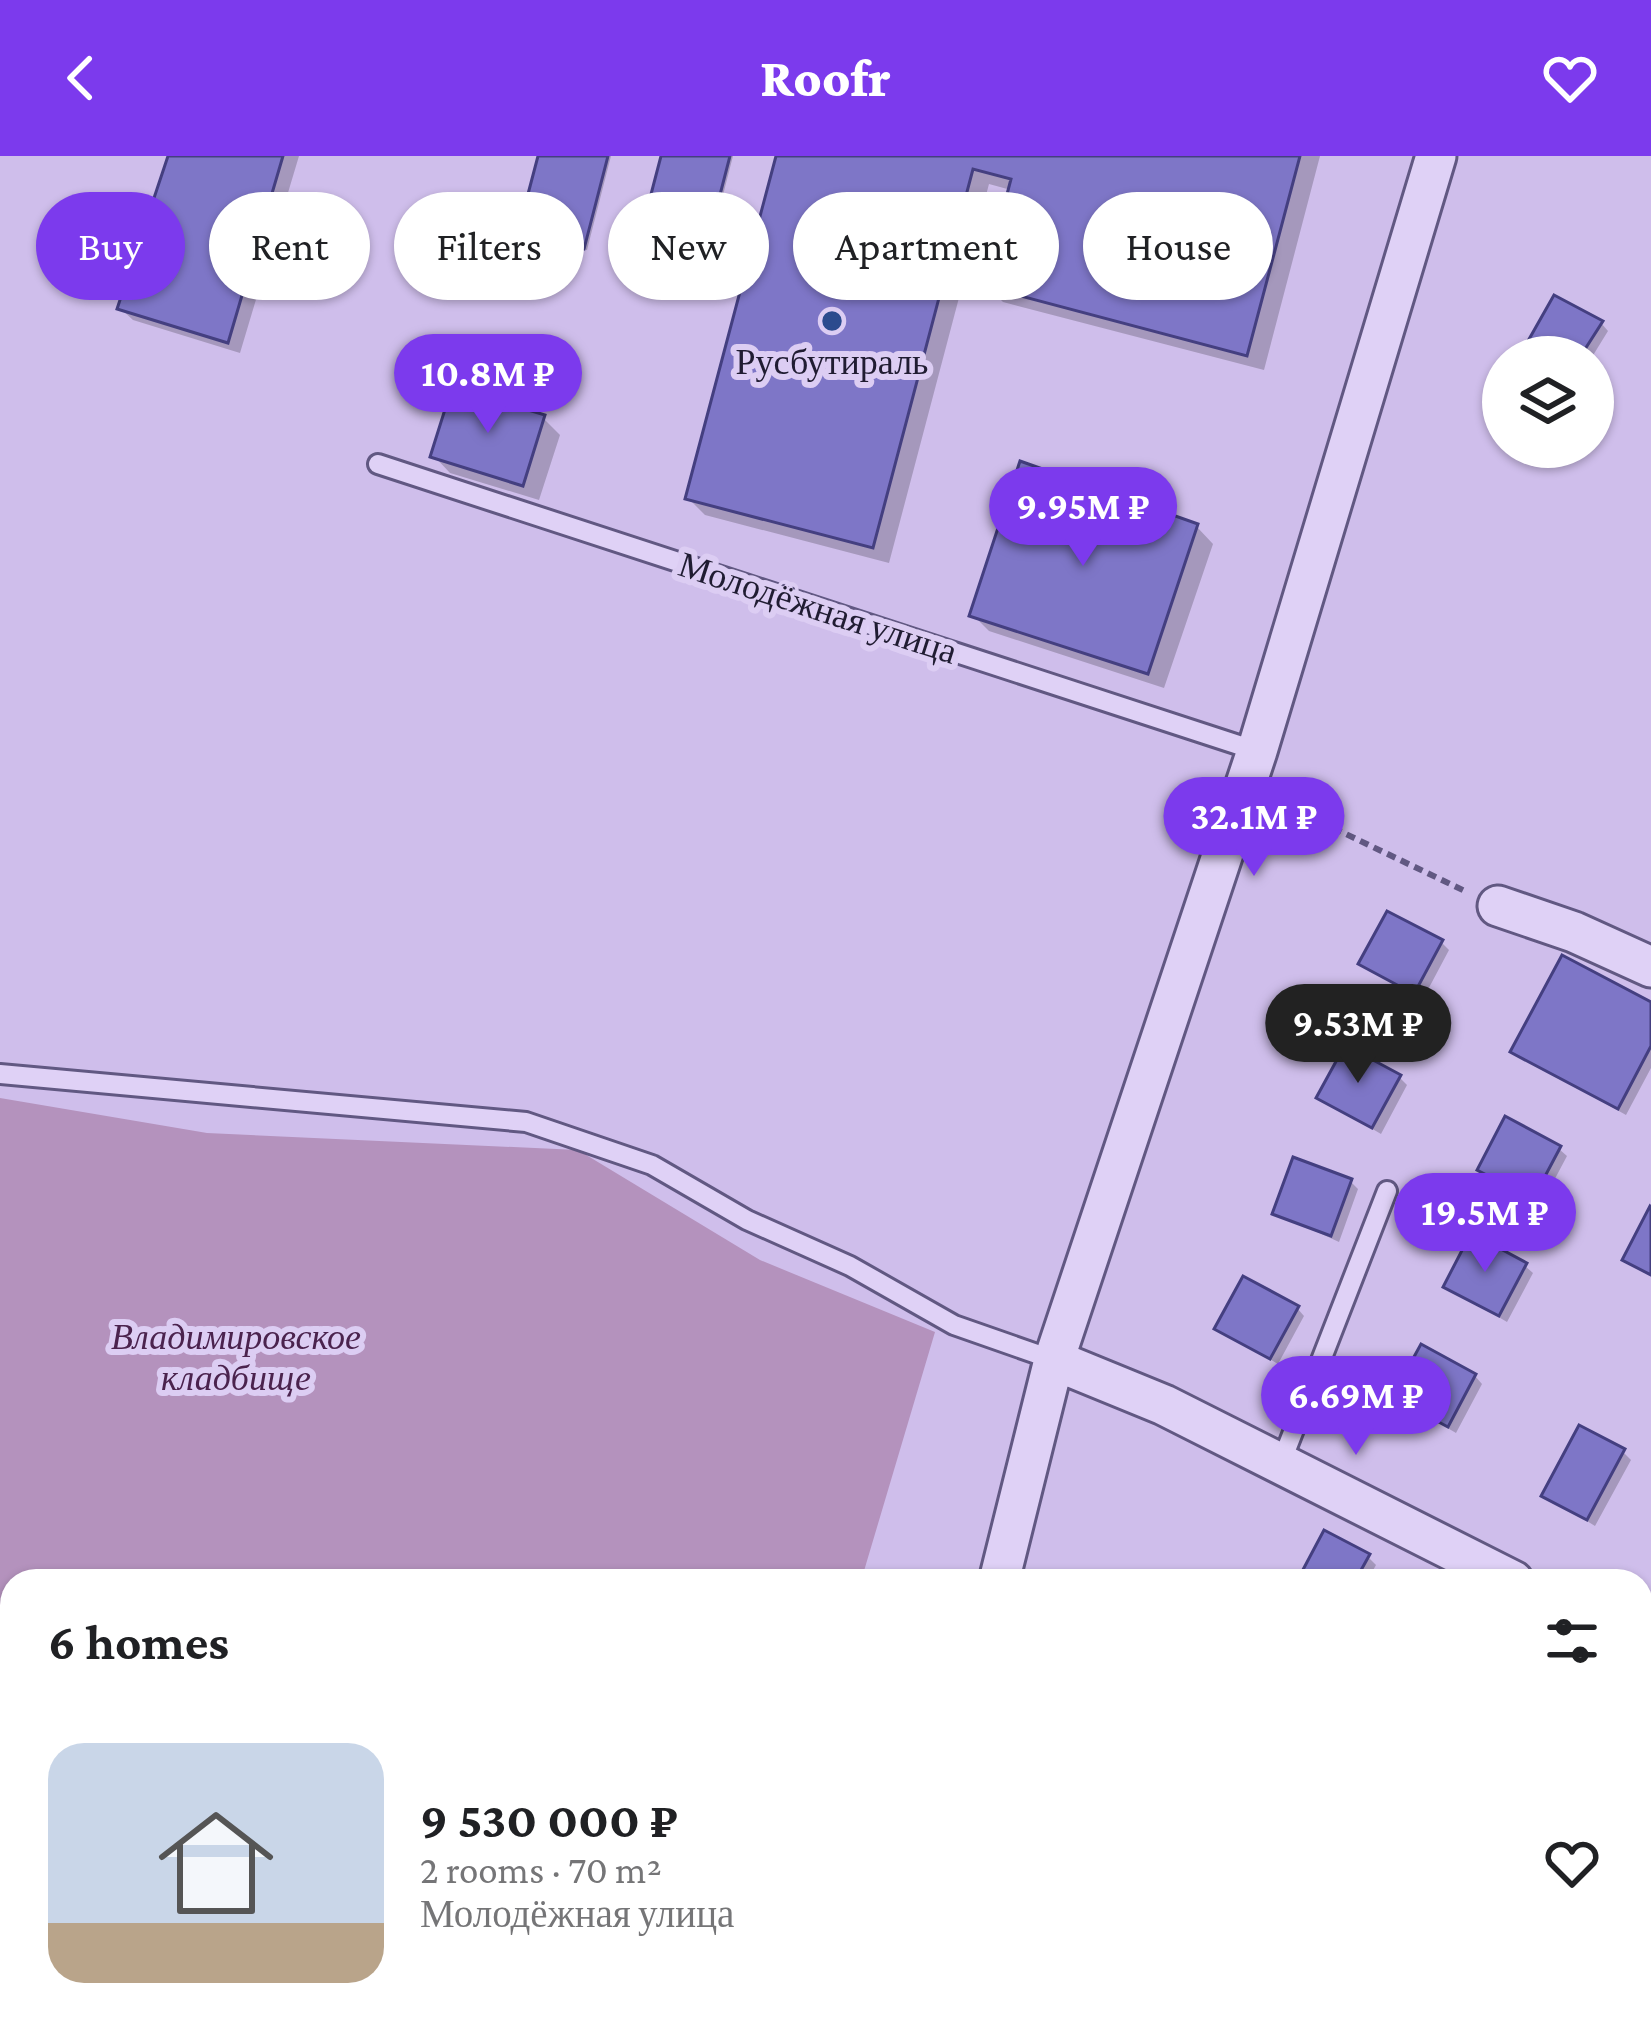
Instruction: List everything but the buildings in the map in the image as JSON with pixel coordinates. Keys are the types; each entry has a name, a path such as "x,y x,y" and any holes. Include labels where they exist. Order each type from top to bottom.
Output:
{"street":[{"path":"1002,1569 1054,1360 1251,769 1436,156"},
{"path":"1498,906 1574,932 1651,967"},
{"path":"1054,1360 1164,1405 1491,1569"}],"lane":[{"name":"Молодёжная улица","path":"378,464 1251,769"},
{"path":"0,1074 282,1104 526,1122 652,1165 955,1325 1054,1360"},
{"path":"1281,1462 1387,1191"}],"path":[{"path":"1251,769 1498,906"}],"green space":[{"name":"Владимировское кладбище","path":"0,1098 207,1133 578,1150 760,1260 935,1332 865,1569 0,1569"}],"place":[{"name":"Русбутираль","path":"832,321"}]}
